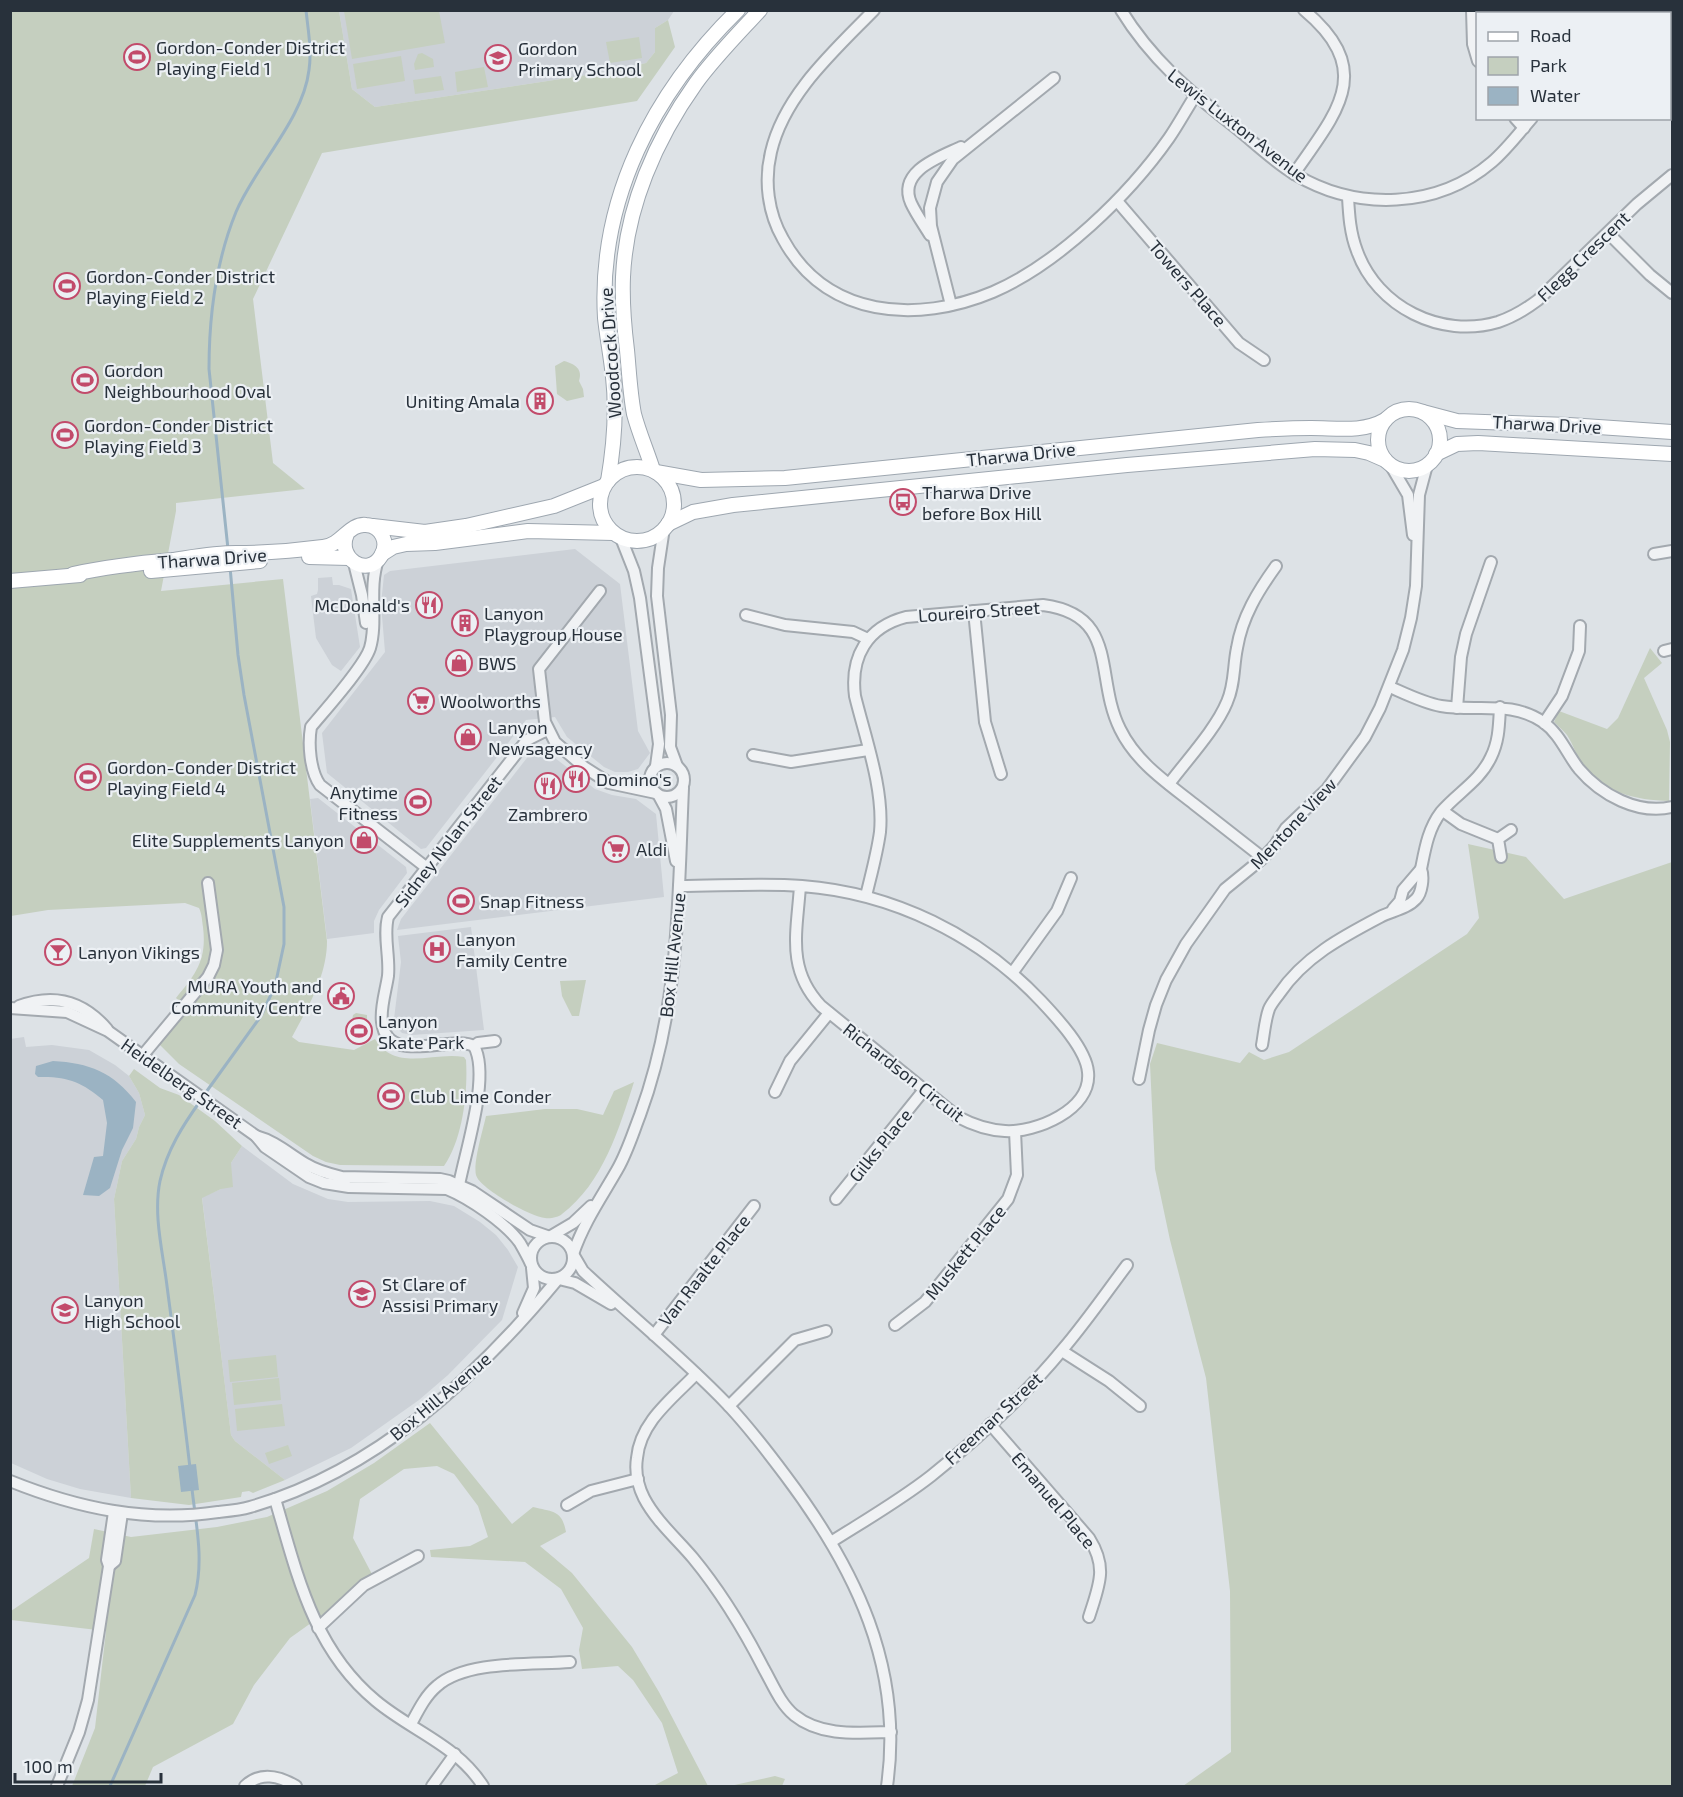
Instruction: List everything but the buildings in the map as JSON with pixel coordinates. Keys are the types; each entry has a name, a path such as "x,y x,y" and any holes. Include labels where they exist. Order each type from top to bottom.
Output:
{"main road":[{"name":"Woodcock Drive","path":"606,483 615,412 605,318 605,280 609,242 623,185 637,148 671,88 705,44 738,10"},
{"name":"Woodcock Drive","path":"654,471 640,438 634,411 623,314 623,277 627,240 636,203 649,166 673,118 724,49 760,10"},
{"path":"1413,409 1430,418 1436,426 1439,444 1432,459 1410,471 1388,463 1379,451 1377,440 1385,420 1393,413 1413,409"},
{"name":"Tharwa Drive","path":"1422,412 1457,421 1569,424 1672,432"},
{"name":"Tharwa Drive","path":"654,471 700,480 785,478 1258,430 1308,428 1362,430 1385,420"},
{"name":"Tharwa Drive","path":"1432,459 1457,444 1478,443 1672,454"},
{"name":"Tharwa Drive","path":"666,526 684,516 733,505 1127,465 1315,449 1355,450 1370,453 1388,463"},
{"path":"643,467 654,471 667,483 673,495 673,509 666,526 657,535 645,540 631,541 617,535 528,531 435,543 406,544 393,548 366,566 351,561 344,546 347,534 357,526 425,532 466,526 554,506 606,483 618,472 630,468 643,467"},
{"path":"606,483 600,498 600,511 605,523 617,535"},
{"path":"370,526 381,534 385,548 380,557"},
{"name":"Tharwa Drive","path":"253,558 328,547 339,542 347,534"},
{"name":"Tharwa Drive","path":"10,581 73,574 104,567 208,561 237,553 253,558 318,556 351,561"}],"street":[{"path":"874,10 813,76 789,108 778,129 771,152 768,175 769,198 774,220 790,252 802,268 830,291 857,303 892,310 924,309 951,305 991,293 1016,280 1066,245 1117,201 1150,164 1195,96"},
{"name":"Lewis Luxton Avenue","path":"1121,10 1143,43 1167,71 1195,96 1294,174 1318,187 1348,197 1381,201 1406,199 1453,186 1474,175 1493,161 1530,120"},
{"path":"1472,10 1473,44 1476,54"},
{"path":"1294,174 1332,119 1343,94 1345,77 1336,44 1308,12"},
{"path":"951,305 931,225 930,208 937,182 953,159 1054,78"},
{"path":"1517,120 1524,128"},
{"path":"940,264 929,234 910,201 908,191 910,181 925,165 986,132"},
{"name":"Flegg Crescent","path":"1348,197 1350,223 1357,251 1373,280 1391,300 1420,317 1442,324 1476,326 1498,322 1520,313 1546,293 1637,204 1672,175"},
{"name":"Towers Place","path":"1117,201 1239,343 1264,360"},
{"path":"1608,233 1650,275 1672,293"},
{"name":"Mentone View","path":"1139,1079 1156,1005 1166,980 1186,944 1225,890 1263,858 1286,828 1327,789 1365,737 1390,687 1411,618 1416,586 1419,495 1432,459"},
{"name":"Mentone View","path":"1388,463 1408,495 1416,553"},
{"path":"600,591 539,669 547,730 555,742 584,767 609,783 673,797 683,788 684,776 677,766 670,747 670,715 657,596 658,568 666,526"},
{"path":"617,535 634,571 640,598 659,744 650,783 658,795"},
{"path":"1654,554 1672,551"},
{"path":"380,557 372,594 370,648 311,728 309,737 315,777 320,785 426,868"},
{"path":"351,561 371,637"},
{"path":"1457,708 1461,657 1466,634 1491,562"},
{"path":"1168,784 1216,721 1226,704 1233,687 1237,648 1243,624 1256,594 1276,566"},
{"name":"Loureiro Street","path":"866,896 880,831 880,808 853,681 857,659 868,639 884,625 898,619 974,611 1043,605 1066,610 1085,621 1094,632 1099,644 1108,698 1120,731 1142,760 1168,784 1263,858"},
{"path":"974,611 985,722 1001,774"},
{"path":"746,615 785,625 854,632 868,639"},
{"path":"1544,723 1562,696 1579,651 1580,626"},
{"path":"1390,687 1439,706 1500,707 1523,712 1544,723 1562,742 1578,768 1603,791 1634,805 1648,808 1672,807"},
{"path":"1262,1045 1269,1008 1283,987 1301,968 1332,942 1418,898 1421,869 1429,834 1443,811 1487,765 1498,740 1500,707"},
{"name":"Sidney Nolan Street","path":"495,1041 474,1046 465,1043 413,1047 392,1040 385,1033 382,1024 389,969 386,927 388,916 527,740 547,730"},
{"path":"753,755 791,762 868,750"},
{"path":"626,785 663,763 677,766"},
{"name":"Box Hill Avenue","path":"573,1254 581,1230 618,1168 626,1150 656,1064 672,988 678,937 683,788"},
{"name":"Box Hill Avenue","path":"658,795 666,808 679,883"},
{"path":"1443,811 1461,824 1498,839"},
{"path":"1498,839 1512,830"},
{"path":"1498,839 1501,857"},
{"path":"1392,910 1400,901 1403,890 1421,869"},
{"path":"1012,972 1057,911 1071,878"},
{"path":"142,1055 208,977 214,964 217,950 208,883"},
{"name":"Richardson Circuit","path":"679,883 800,886 866,896 916,913 954,932 981,948 1012,972 1050,1011 1072,1038 1085,1059 1088,1077 1083,1096 1068,1112 1036,1127 1015,1131 989,1130 972,1125 958,1117 829,1013 810,994 797,966 800,886"},
{"name":"Heidelberg Street","path":"13,1007 32,1001 63,1001 85,1008 108,1031 256,1136 265,1147 309,1177 324,1183 349,1188 459,1189 530,1230 550,1237"},
{"path":"775,1092 790,1061 829,1013"},
{"path":"459,1189 480,1087 477,1052 474,1046"},
{"name":"Gilks Place","path":"836,1199 924,1090"},
{"name":"Muskett Place","path":"896,1325 925,1302 1008,1199 1017,1175 1015,1131"},
{"name":"Heidelberg Street","path":"459,1189 512,1234 532,1265"},
{"name":"Box Hill Avenue","path":"550,1237 573,1223 600,1198"},
{"name":"Van Raalte Place","path":"654,1335 754,1206"},
{"path":"627,1313 575,1282 539,1275 532,1265 532,1251 535,1245 550,1237 558,1237 565,1241 583,1271 729,1406 796,1490 831,1542 853,1581 877,1643 887,1690 891,1732 887,1786"},
{"path":"558,1279 564,1276 572,1266 573,1254"},
{"name":"Box Hill Avenue","path":"519,1322 534,1288 532,1265"},
{"name":"Freeman Street","path":"831,1542 904,1496 990,1424 1032,1384 1062,1351 1127,1265"},
{"name":"Box Hill Avenue","path":"10,1480 58,1499 118,1513 190,1515 249,1508 305,1488 342,1470 407,1428 464,1380 558,1279"},
{"path":"729,1406 795,1340 826,1331"},
{"path":"1062,1351 1109,1381 1140,1407"},
{"path":"696,1374 659,1412 644,1433 637,1456 638,1479 643,1496 652,1511 709,1579 747,1636 778,1697 795,1715 827,1731 891,1732"},
{"name":"Emanuel Place","path":"990,1424 1097,1550 1101,1572 1089,1617"},
{"path":"567,1505 591,1491 638,1479"},
{"path":"275,1499 305,1597 318,1628 339,1662 378,1702 455,1754 483,1786"},
{"path":"57,1786 79,1732 88,1700 110,1566 107,1560 118,1513"},
{"path":"318,1628 363,1585 418,1556"},
{"path":"411,1724 427,1697 437,1686 465,1671 570,1662"},
{"path":"432,1786 455,1754"},
{"path":"245,1786 258,1778 268,1776 282,1778 296,1786"}],"shaded area":[{"name":"Gordon Primary School","path":"339,11 674,11 668,20 655,28 655,52 646,63 607,72 375,107 352,89"},
{"path":"575,549 620,584 638,731 650,753 638,769 615,772 604,767 567,737 555,717 526,720 426,848 421,849 327,773 322,733 385,652 381,604 384,575 390,571"},
{"path":"332,577 333,585 351,589 360,647 341,671 332,665 316,638 311,596 317,594 318,578"},
{"path":"546,751 595,789 612,795 636,799 656,814 664,897 397,930 401,919 530,754"},
{"path":"318,798 406,867 407,873 379,910 374,921 374,933 327,939 310,799"},
{"path":"471,927 484,1030 412,1035 402,1033 394,1019 401,962 398,936"},
{"name":"Lanyon High School","path":"24,1037 26,1047 52,1045 89,1050 115,1065 129,1076 139,1093 145,1115 136,1139 122,1161 114,1199 131,1498 80,1489 47,1479 11,1463 10,1039"},
{"name":"St Clare of Assisi Primary","path":"242,1146 293,1184 328,1199 348,1202 430,1201 454,1206 496,1235 518,1267 502,1320 448,1375 419,1400 351,1448 285,1480 235,1441 231,1435 202,1197 221,1189 231,1163"}],"green space":[{"path":"10,11 339,11 352,89 375,107 607,72 646,63 655,52 655,28 668,20 675,47 637,101 322,153 253,299 273,463 305,489 176,503 161,591 283,579 327,941 320,979 292,1037 299,1042 354,1050 375,1039 384,1049 404,1058 464,1057 466,1072 463,1114 456,1142 444,1166 340,1165 326,1162 313,1156 179,1064 159,1044 188,1009 176,998 194,974 201,958 204,939 199,908 185,903 48,910 11,916"},
{"path":"344,11 439,11 445,43 352,59"},
{"path":"639,37 642,58 610,63 606,42"},
{"path":"422,53 433,59 434,67 415,70 414,64 418,54"},
{"path":"401,56 405,81 357,89 353,64"},
{"path":"484,67 488,87 457,92 455,72"},
{"path":"441,76 444,90 415,94 413,80"},
{"path":"564,361 575,365 579,370 579,381 584,397 567,401 557,394 555,366"},
{"path":"1650,648 1662,663 1644,678 1670,742 1669,801 1644,799 1621,793 1600,782 1582,764 1567,735 1554,722 1559,711 1607,729 1618,718"},
{"path":"1468,844 1526,857 1564,899 1672,862 1672,1786 1183,1786 1231,1752 1230,1591 1206,1378 1170,1240 1155,1169 1150,1064 1157,1043 1240,1063 1249,1052 1264,1060 1289,1052 1467,934 1479,918"},
{"path":"586,980 579,1016 572,1016 562,996 560,981"},
{"name":"Lanyon Skate Park","path":"356,1013 367,1015 370,1025 367,1037 359,1045 352,1044 353,1039 349,1037 353,1015"},
{"path":"134,1069 160,1088 179,1095 215,1121 242,1146 231,1163 233,1187 221,1189 202,1198 231,1435 235,1441 285,1480 253,1493 242,1492 241,1497 189,1505 131,1498 114,1199 122,1161 136,1139 145,1115 139,1093 129,1076"},
{"path":"634,1082 608,1154 599,1171 576,1201 561,1215 547,1218 529,1213 495,1194 479,1181 475,1169 486,1116 545,1109 577,1109 603,1115 614,1091"},
{"path":"276,1355 278,1377 230,1382 228,1360"},
{"path":"279,1378 281,1400 234,1405 232,1383"},
{"path":"282,1404 285,1426 237,1431 235,1409"},
{"path":"430,1423 512,1524 533,1507 551,1511 559,1516 566,1532 540,1546 572,1573 632,1647 659,1692 708,1786 653,1786 678,1773 662,1723 633,1680 618,1666 582,1669 579,1650 583,1628 561,1589 525,1562 431,1557 430,1550 470,1546 488,1537 478,1506 454,1474 437,1466 404,1469 360,1499 353,1538 374,1578 290,1638 254,1685 233,1724 153,1767 145,1786 72,1786 95,1728 106,1631 11,1620 11,1611 89,1558 94,1529 131,1537 217,1527 267,1517 327,1491 374,1463"},
{"path":"288,1445 292,1456 269,1464 265,1453"},
{"path":"775,1776 785,1779 782,1786 730,1786"}],"water":[{"path":"53,1061 78,1064 99,1071 118,1083 136,1102 133,1128 122,1150 110,1188 99,1196 83,1195 94,1157 103,1156 107,1123 103,1100 74,1081 38,1077 35,1074 36,1066"},
{"path":"196,1464 199,1490 181,1492 178,1466"}],"waterway":[{"path":"228,549 209,369 210,329 215,289 223,250 236,212 255,177 289,125 305,89 310,55 306,10"},
{"path":"204,1095 261,1016 275,986 284,944 284,907 244,695 230,567"},
{"path":"190,1468 159,1234 158,1194 171,1148 201,1100"},
{"path":"110,1786 195,1595 199,1555 192,1489"}],"place":[{"name":"Gordon-Conder District Playing Field 1","path":"137,57"},
{"name":"Gordon Primary School","path":"498,58"},
{"name":"Gordon-Conder District Playing Field 2","path":"67,286"},
{"name":"Gordon Neighbourhood Oval","path":"85,380"},
{"name":"Uniting Amala","path":"540,401"},
{"name":"Gordon-Conder District Playing Field 3","path":"65,435"},
{"name":"Tharwa Drive before Box Hill","path":"903,502"},
{"name":"McDonald's","path":"429,605"},
{"name":"Lanyon Playgroup House","path":"465,623"},
{"name":"BWS","path":"459,663"},
{"name":"Woolworths","path":"421,701"},
{"name":"Lanyon Newsagency","path":"468,737"},
{"name":"Gordon-Conder District Playing Field 4","path":"88,777"},
{"name":"Domino's","path":"576,779"},
{"name":"Zambrero","path":"548,786"},
{"name":"Anytime Fitness","path":"418,802"},
{"name":"Elite Supplements Lanyon","path":"364,840"},
{"name":"Aldi","path":"616,849"},
{"name":"Snap Fitness","path":"461,901"},
{"name":"Lanyon Family Centre","path":"437,949"},
{"name":"Lanyon Vikings","path":"58,952"},
{"name":"MURA Youth and Community Centre","path":"341,996"},
{"name":"Lanyon Skate Park","path":"359,1031"},
{"name":"Club Lime Conder","path":"391,1096"},
{"name":"St Clare of Assisi Primary","path":"362,1294"},
{"name":"Lanyon High School","path":"65,1310"}]}
